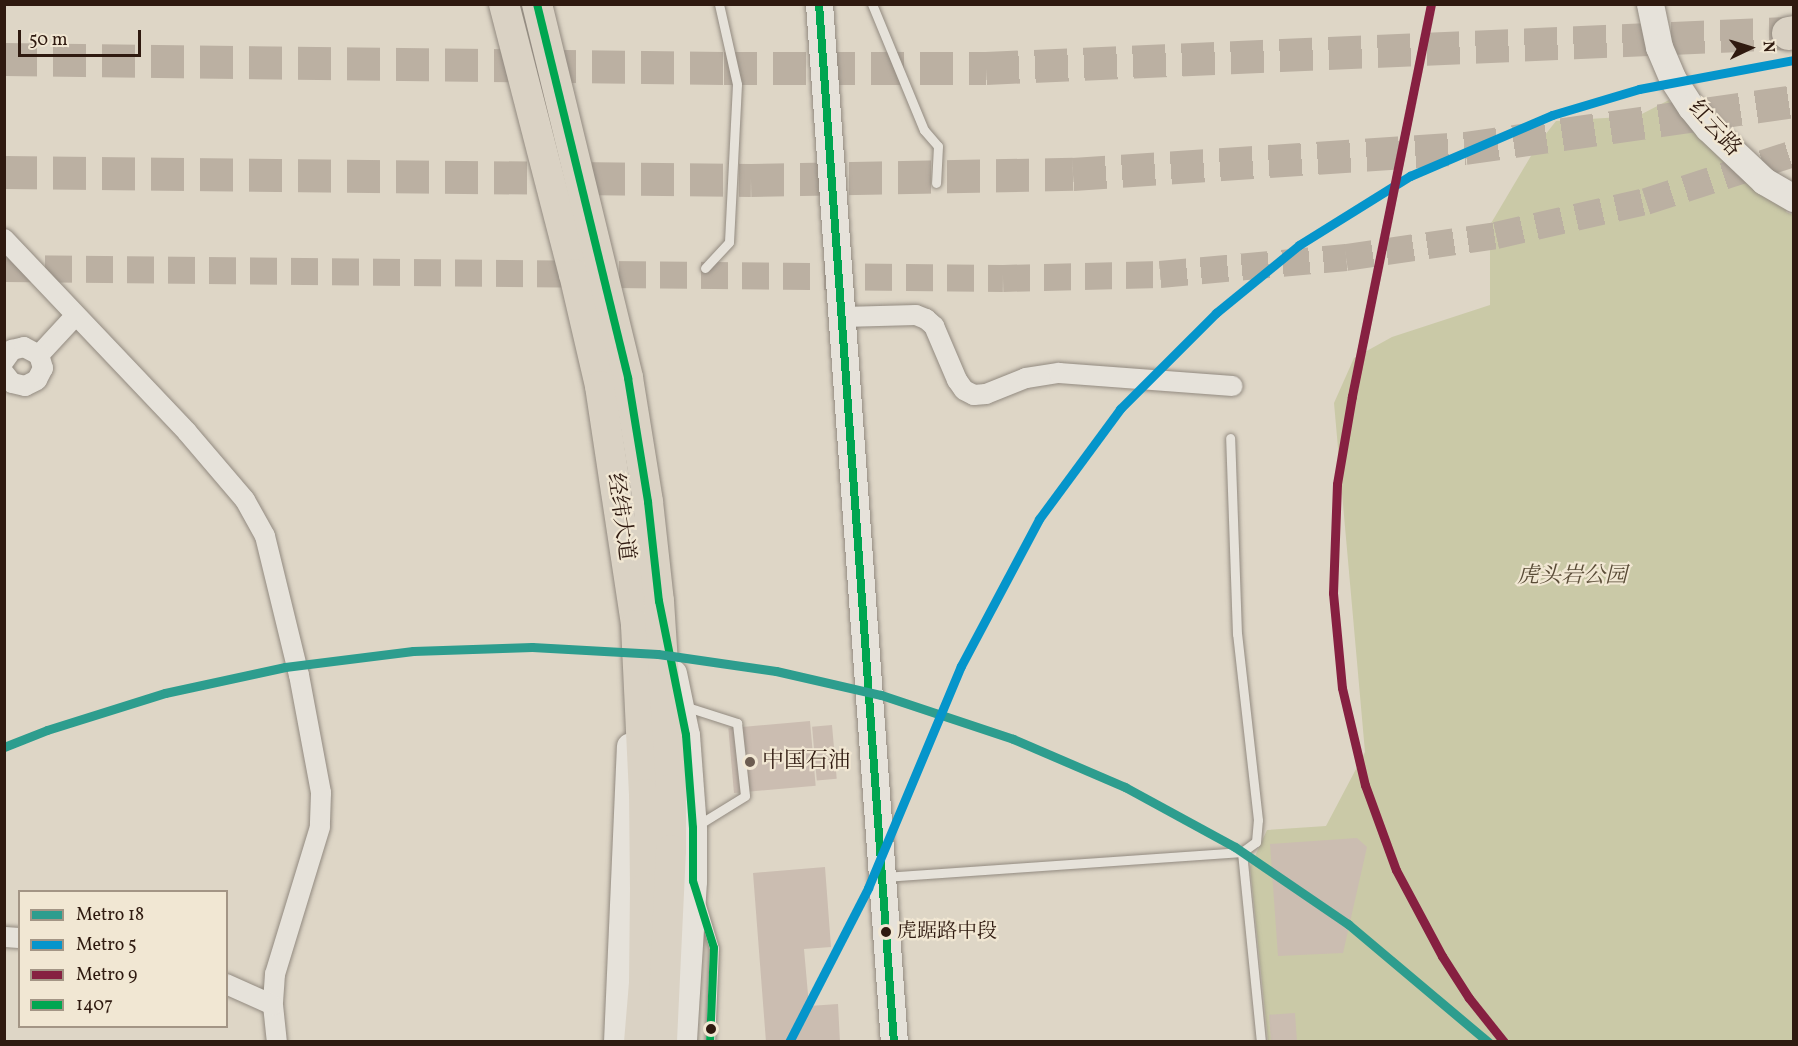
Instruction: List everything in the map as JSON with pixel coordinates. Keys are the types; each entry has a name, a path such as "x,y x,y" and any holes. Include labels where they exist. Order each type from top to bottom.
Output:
{"main road":[{"name":"经纬大道","path":"504,4 574,274 600,386 636,625 644,794 645,876 644,984 639,1041"},
{"name":"经纬大道","path":"537,4 628,378 648,502 658,601 671,789 671,861 662,1041"}],"street":[{"path":"819,4 894,1041"},
{"name":"红云路","path":"1650,4 1659,47 1672,78 1691,107 1708,128 1764,181 1794,198"},
{"path":"4,240 187,432 245,500 265,536 299,675 321,793 320,827 275,974 273,1005 277,1041"},
{"path":"39,355 76,315"},
{"path":"843,318 916,315 926,319 934,326 957,380 964,390 974,395 986,394 1026,378 1059,373 1233,386"},
{"path":"4,373 7,378 19,386 32,384 37,380 43,368 39,355 24,347 12,350 5,360"},
{"path":"658,601 686,735 693,828 693,881 683,1041"},
{"path":"617,1041 636,625"},
{"path":"228,985 273,1005"}],"lane":[{"path":"705,268 729,242 737,84 719,4"},
{"path":"872,4 924,130 938,146 936,183"},
{"path":"881,877 1242,852 1256,842 1259,833 1237,634 1230,438"},
{"path":"680,705 737,723 745,796 693,828"},
{"path":"1242,852 1261,1041"},
{"path":"693,881 714,948 710,1041"}],"green space":[{"name":"虎头岩公园","path":"1669,100 1674,111 1685,124 1788,207 1786,212 1793,215 1793,1041 1268,1041 1250,867 1267,830 1326,826 1365,752 1334,403 1354,358 1392,337 1490,305 1490,225 1538,144 1556,121 1638,116"}],"building":[{"path":"810,721 816,786 734,793 728,728"},
{"path":"832,725 837,779 817,781 812,727"},
{"path":"1357,838 1367,847 1343,953 1278,956 1270,844"},
{"path":"825,867 831,947 804,949 809,1006 838,1004 840,1042 766,1042 753,873"},
{"path":"1295,1013 1297,1042 1271,1042 1269,1015"}],"tunnel":[{"path":"4,59 724,68 986,68 1788,33"},
{"path":"4,172 751,180 1073,174 1465,148 1794,101"},
{"path":"4,268 1003,278 1160,274 1346,257 1496,235 1646,201 1794,153"}],"metro line":[{"name":"9","path":"1431,4 1352,396 1337,484 1333,593 1342,688 1365,785 1396,870 1442,956 1469,998 1504,1042"},
{"name":"5","path":"789,1042 868,888 961,666 1039,519 1120,409 1216,313 1299,245 1410,176 1552,115 1639,89 1794,60"},
{"name":"18","path":"4,747 47,730 165,693 285,667 413,651 532,647 658,654 776,671 881,695 1013,739 1125,787 1235,847 1348,924 1488,1042"}],"transit line":[{"name":"1407","path":"537,4 628,378 648,502 659,601 686,735 693,828 693,881 714,948 710,1042"},
{"name":"1407","path":"819,4 894,1042"}],"place":[{"name":"中国石油","path":"750,762"},
{"name":"虎踞路中段","path":"886,932"}]}
